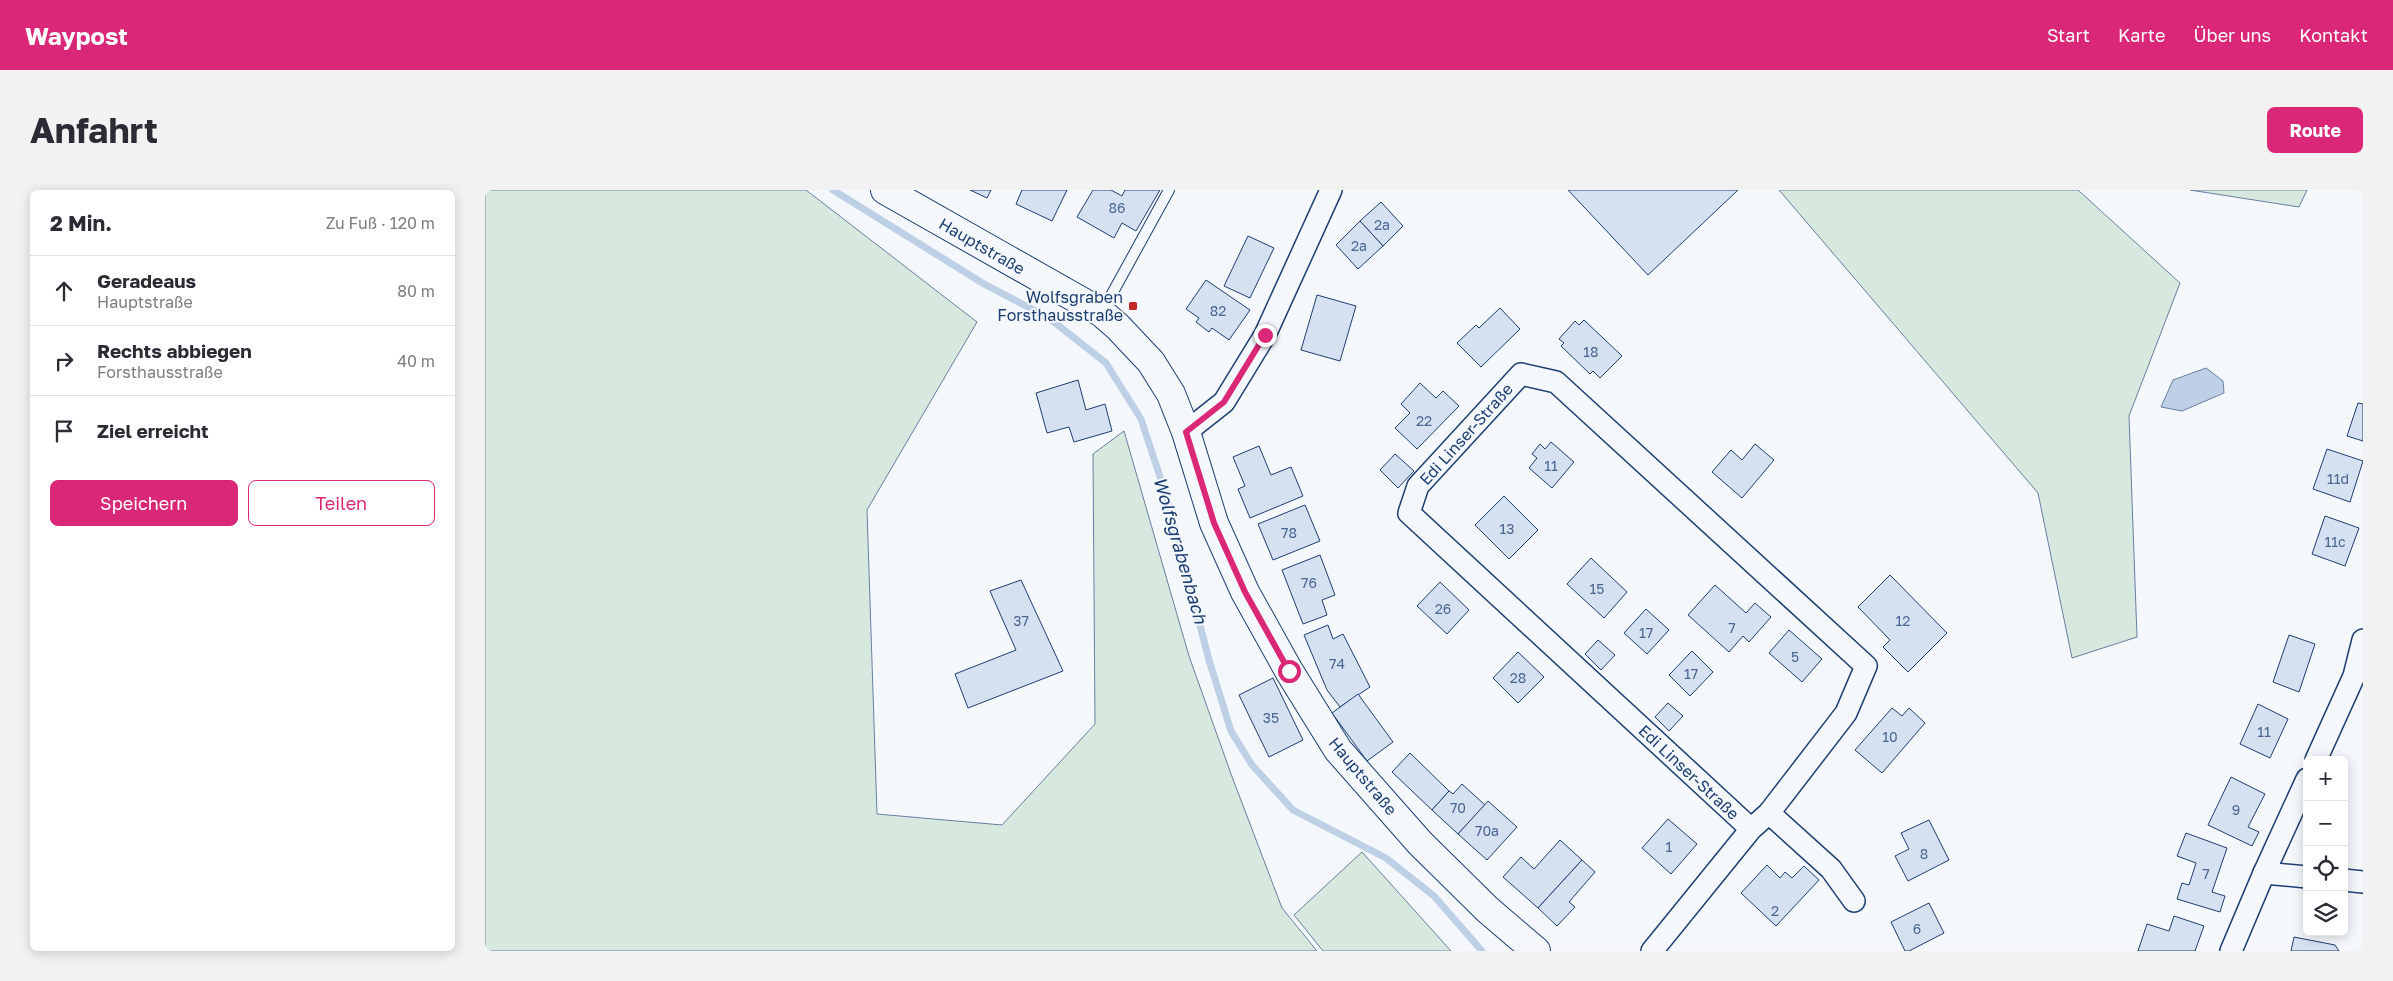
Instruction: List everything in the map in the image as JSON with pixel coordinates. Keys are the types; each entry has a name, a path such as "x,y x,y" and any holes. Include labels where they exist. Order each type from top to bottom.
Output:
{"main road":[{"name":"Hauptstraße","path":"885,190 1102,313 1151,362 1171,394 1186,432 1214,523 1245,592 1289,671 1338,750 1420,843 1488,910 1536,951"}],"street":[{"path":"1186,432 1224,402 1265,335 1331,190"},
{"name":"Edi Linser-Straße","path":"1652,951 1751,829 1769,812 1846,713 1866,666 1556,382 1521,374 1418,486 1409,512 1751,829"},
{"path":"2318,756 2354,676 2363,640"},
{"path":"2231,951 2303,788"},
{"path":"1769,812 1831,868 1853,900"},
{"path":"2264,874 2303,877"},
{"path":"2348,880 2363,882"}],"lane":[{"path":"1102,313 1169,190"}],"shaded area":[{"path":"485,190 806,190 977,322 867,510 877,814 1002,825 1095,724 1093,454 1124,431 1189,656 1231,774 1282,908 1317,951 485,951"},
{"path":"1779,190 2078,190 2180,283 2129,416 2137,637 2072,658 2038,493"},
{"path":"2190,190 2307,190 2299,207"},
{"path":"1362,852 1451,951 1323,951 1294,915"}],"water":[{"path":"2206,368 2223,381 2224,393 2182,411 2161,407 2173,380"}],"building":[{"path":"970,190 991,190 987,198"},
{"path":"1022,190 1067,190 1052,221 1016,204"},
{"path":"1093,190 1111,190 1122,196 1125,190 1160,190 1136,231 1122,223 1114,238 1077,217"},
{"path":"1568,190 1738,190 1648,275"},
{"path":"1381,202 1403,226 1383,246 1360,221"},
{"path":"1360,221 1383,246 1358,269 1336,245"},
{"path":"1248,236 1274,248 1250,298 1224,286"},
{"path":"1206,280 1250,310 1229,340 1212,328 1209,332 1196,322 1199,318 1186,309"},
{"path":"1317,295 1356,306 1340,361 1301,350"},
{"path":"1500,308 1520,329 1481,367 1457,343 1476,325 1479,328"},
{"path":"1584,320 1622,356 1600,378 1593,371 1590,374 1561,346 1564,343 1559,339 1575,321 1579,325"},
{"path":"1078,380 1086,410 1105,404 1112,431 1074,442 1069,427 1047,433 1036,393"},
{"path":"1420,383 1436,398 1443,391 1459,406 1417,449 1395,428 1410,413 1401,404"},
{"path":"2358,403 2363,404 2363,441 2347,436"},
{"path":"1551,442 1574,462 1552,488 1529,468 1537,458 1532,454 1540,444 1545,449"},
{"path":"1755,444 1774,460 1742,498 1712,472 1731,450 1742,460"},
{"path":"1259,446 1271,475 1291,467 1303,496 1250,518 1238,489 1245,486 1233,457"},
{"path":"2327,449 2363,461 2350,502 2313,489"},
{"path":"1395,454 1414,471 1398,488 1380,470"},
{"path":"1504,496 1538,530 1509,559 1475,525"},
{"path":"1305,505 1320,541 1273,560 1258,524"},
{"path":"2325,516 2359,528 2345,566 2312,554"},
{"path":"1320,555 1335,595 1322,600 1327,615 1303,624 1282,570"},
{"path":"1591,558 1627,592 1604,618 1567,584"},
{"path":"1890,575 1947,633 1908,672 1883,647 1890,640 1858,607"},
{"path":"1021,580 1063,671 968,708 955,674 1016,650 990,591"},
{"path":"1440,582 1469,610 1447,634 1417,606"},
{"path":"1715,585 1746,613 1755,603 1771,617 1749,642 1743,636 1729,652 1688,615"},
{"path":"1646,609 1669,630 1647,654 1624,633"},
{"path":"1328,625 1333,639 1343,634 1370,687 1340,707 1327,690 1304,635"},
{"path":"1789,630 1822,659 1802,682 1769,653"},
{"path":"2289,635 2315,644 2299,692 2273,682"},
{"path":"1598,640 1615,655 1601,670 1585,654"},
{"path":"1692,651 1713,672 1690,696 1669,675"},
{"path":"1518,652 1544,677 1518,703 1493,678"},
{"path":"1273,678 1303,740 1269,757 1239,695"},
{"path":"1358,694 1393,742 1367,761 1332,713"},
{"path":"1668,703 1683,716 1669,731 1655,717"},
{"path":"2258,704 2288,719 2270,758 2240,744"},
{"path":"1892,708 1902,716 1909,708 1925,723 1882,773 1855,750"},
{"path":"1410,753 1449,791 1432,810 1392,772"},
{"path":"2231,777 2265,794 2248,827 2259,832 2252,846 2208,825"},
{"path":"1462,784 1485,805 1458,834 1432,810 1449,791 1453,794"},
{"path":"1488,801 1517,827 1487,860 1458,834"},
{"path":"1668,819 1697,844 1671,874 1642,848"},
{"path":"1929,820 1949,860 1908,881 1895,856 1909,849 1901,833"},
{"path":"2186,833 2227,848 2212,892 2225,896 2220,912 2177,899 2182,883 2189,885 2196,863 2177,856"},
{"path":"1560,840 1582,860 1538,908 1503,877 1521,857 1534,869"},
{"path":"1582,860 1595,872 1569,902 1575,907 1557,926 1538,908"},
{"path":"1767,865 1780,878 1785,872 1792,878 1804,866 1819,880 1776,926 1741,893"},
{"path":"1929,903 1944,933 1909,951 1905,951 1891,922"},
{"path":"2174,916 2204,926 2195,951 2138,951 2147,924 2169,931"},
{"path":"2294,937 2335,945 2339,951 2291,951"}],"waterway":[{"name":"Wolfsgrabenbach","path":"833,190 984,284 1049,318 1106,363 1141,419 1166,495 1209,660 1231,731 1252,765 1293,810 1386,858 1434,896 1482,951"}],"place":[{"name":"Wolfsgraben Forsthausstraße","path":"1133,306"}],"route":[{"path":"1265,335 1224,402 1186,432 1214,523 1245,592 1289,671"}]}
